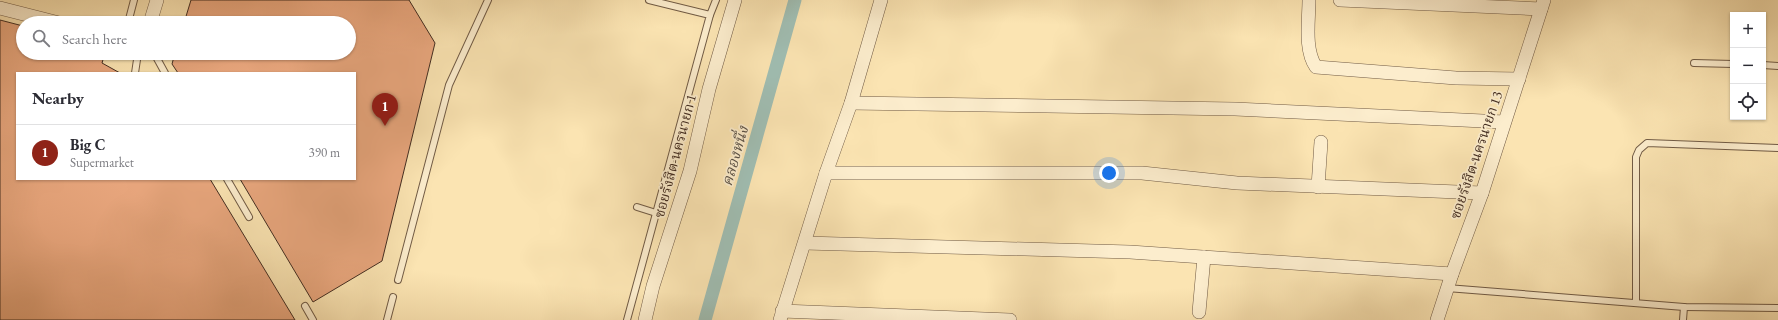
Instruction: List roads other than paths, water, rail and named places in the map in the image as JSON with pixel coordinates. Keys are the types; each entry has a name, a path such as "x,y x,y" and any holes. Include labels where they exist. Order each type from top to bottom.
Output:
{"street":[{"path":"152,16 157,0"},
{"name":"ซอยรังสิต-นครนายก 1","path":"645,320 653,286 690,171 709,89 735,0"},
{"path":"881,0 851,104 826,174 781,316 1010,320"},
{"path":"1309,0 1309,46 1311,59 1316,67 1456,78 1519,80"},
{"path":"1340,0 1542,5"},
{"name":"ซอยรังสิต-นครนายก 13","path":"1437,320 1447,288 1482,193 1542,5"},
{"path":"0,8 31,16"},
{"path":"851,104 1235,109 1504,122"},
{"path":"1318,187 1321,142"},
{"path":"826,174 1142,173 1237,183 1482,193"},
{"path":"805,243 1130,252 1452,274"},
{"path":"1199,312 1204,257"}],"lane":[{"path":"130,16 134,0"},
{"path":"398,280 449,85 488,0"},
{"path":"649,0 710,16"},
{"path":"627,320 710,16 716,0"},
{"path":"135,72 137,60"},
{"path":"158,60 164,72"},
{"path":"1694,63 1730,64"},
{"path":"1766,65 1778,66"},
{"path":"1636,303 1636,157 1642,147 1646,143 1778,148"},
{"path":"228,180 249,217"},
{"path":"637,207 656,213"},
{"path":"1447,288 1684,307 1778,308"},
{"path":"387,320 394,297"},
{"path":"305,306 313,320"},
{"path":"1683,320 1684,307"}],"waterway":[{"name":"คลองหนึ่ง","path":"705,320 795,0"}],"place":[{"name":"Big C","path":"385,126"}]}
